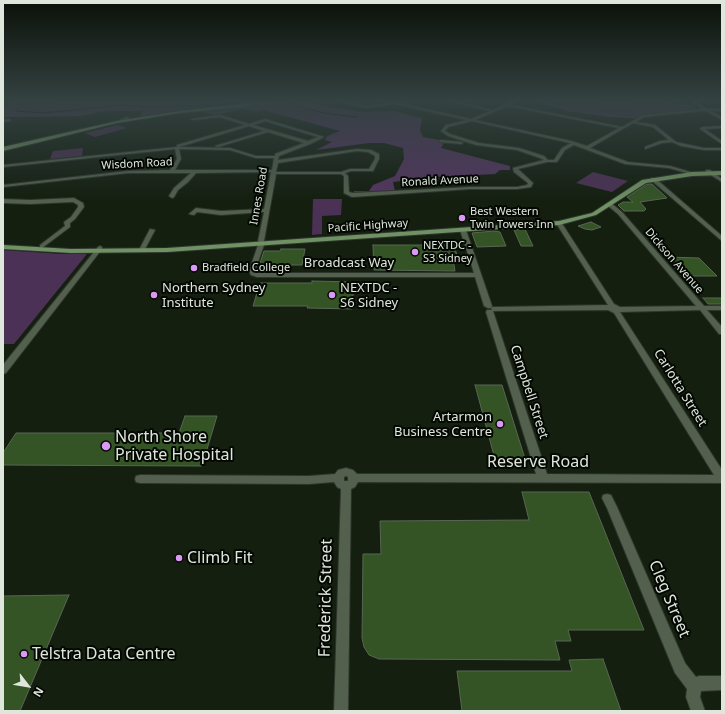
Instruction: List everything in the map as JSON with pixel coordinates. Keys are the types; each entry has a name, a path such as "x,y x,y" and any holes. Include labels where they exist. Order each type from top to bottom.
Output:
{"main road":[{"path":"3,149 61,135"},
{"name":"Pacific Highway","path":"463,228 573,218 594,210 641,179 690,173 722,172"},
{"name":"Pacific Highway","path":"3,243 98,249 167,250 559,222 588,217 643,182 690,173"},
{"name":"Pacific Highway","path":"3,247 66,251 261,243"}],"street":[{"path":"177,148 182,144 212,135"},
{"path":"213,148 252,135"},
{"path":"285,135 309,143"},
{"name":"Innes Road","path":"261,243 275,160 279,153 322,137 316,135"},
{"path":"448,135 481,145"},
{"path":"537,135 574,144 625,162 670,167 690,173"},
{"path":"587,148 610,135"},
{"path":"666,135 673,141 686,146 722,149"},
{"path":"711,135 722,143"},
{"path":"440,141 518,149 543,157 547,161"},
{"path":"646,148 661,142 673,141"},
{"name":"Ronald Avenue","path":"342,173 346,176 347,192 352,195 470,188 527,187 532,184 516,171 515,168 547,161 555,161 563,149 574,144"},
{"path":"172,171 179,159 177,148"},
{"path":"3,166 177,148 233,149 256,157 275,160 357,150 369,151 377,155 377,159 371,170 350,170 342,173 273,172"},
{"path":"172,196 176,189 195,171"},
{"name":"Wisdom Road","path":"3,186 128,172 273,172"},
{"path":"709,172 722,181"},
{"path":"653,179 722,240"},
{"path":"3,201 30,202 74,200 81,204 81,207 68,222 68,226 42,246"},
{"name":"Dickson Avenue","path":"609,204 620,213 722,332"},
{"path":"192,214 196,210 225,213 266,210"},
{"name":"Carlotta Street","path":"559,222 722,479"},
{"name":"Campbell Street","path":"463,228 477,275 491,309 542,479"},
{"path":"143,248 152,230"},
{"name":"Broadcast Way","path":"261,243 252,271 253,274 257,275 477,275"},
{"path":"3,371 98,249"},
{"path":"491,309 722,308"},
{"name":"Reserve Road","path":"140,479 722,479"},
{"name":"Frederick Street","path":"341,711 346,480"},
{"name":"Cleg Street","path":"607,498 612,506 680,668 694,687 693,698 698,711"},
{"path":"694,687 699,683 722,683"}],"shaded area":[{"path":"422,135 423,137 445,141 441,148 510,166 510,170 500,170 495,174 433,177 393,182 395,191 354,193 354,191 369,191 373,185 395,176 404,159 403,148 384,143 369,143 316,150 332,142 325,140 327,136"},
{"path":"83,148 82,156 50,159 53,151"},
{"path":"593,172 628,181 612,192 576,183"},
{"path":"313,199 342,199 341,215 322,216 322,234 312,235"},
{"path":"3,250 87,254 14,344 3,344"}],"building":[{"path":"647,184 652,184 667,198 640,202 646,209 644,211 624,211 618,205 623,202 633,202 627,197"},
{"path":"591,222 601,227 592,230 578,226"},
{"path":"525,229 533,246 521,246 514,230"},
{"path":"494,231 500,232 506,246 477,247 472,233"},
{"name":"NEXTDC - S3 Sidney","path":"373,245 454,245 458,259 453,259 455,271 374,270"},
{"path":"281,249 305,249 302,265 277,265 276,269 258,269 264,251 280,251"},
{"path":"666,257 699,258 717,276 683,276"},
{"path":"312,281 354,282 352,309 307,308 308,306 253,306 260,283 312,283"},
{"path":"703,298 722,298 722,304 708,304"},
{"name":"Artarmon Business Centre","path":"475,385 502,385 526,462 496,463"},
{"path":"185,416 217,416 202,466 3,465 3,453 16,433 179,433"},
{"path":"522,492 589,492 644,630 568,630 571,641 555,641 560,660 379,659 369,655 364,647 362,638 363,554 381,554 380,521 529,520"},
{"name":"Telstra Data Centre","path":"69,595 20,711 3,711 3,596"},
{"path":"603,659 621,711 462,711 457,671 572,671 569,660"}],"place":[{"name":"Best Western Twin Towers Inn","path":"462,218"},
{"name":"NEXTDC - S3 Sidney","path":"415,252"},
{"name":"Bradfield College","path":"194,268"},
{"name":"Northern Sydney Institute","path":"154,295"},
{"name":"NEXTDC - S6 Sidney","path":"332,295"},
{"name":"Artarmon Business Centre","path":"500,424"},
{"name":"North Shore Private Hospital","path":"106,446"},
{"name":"Climb Fit","path":"179,558"},
{"name":"Telstra Data Centre","path":"24,654"}]}
